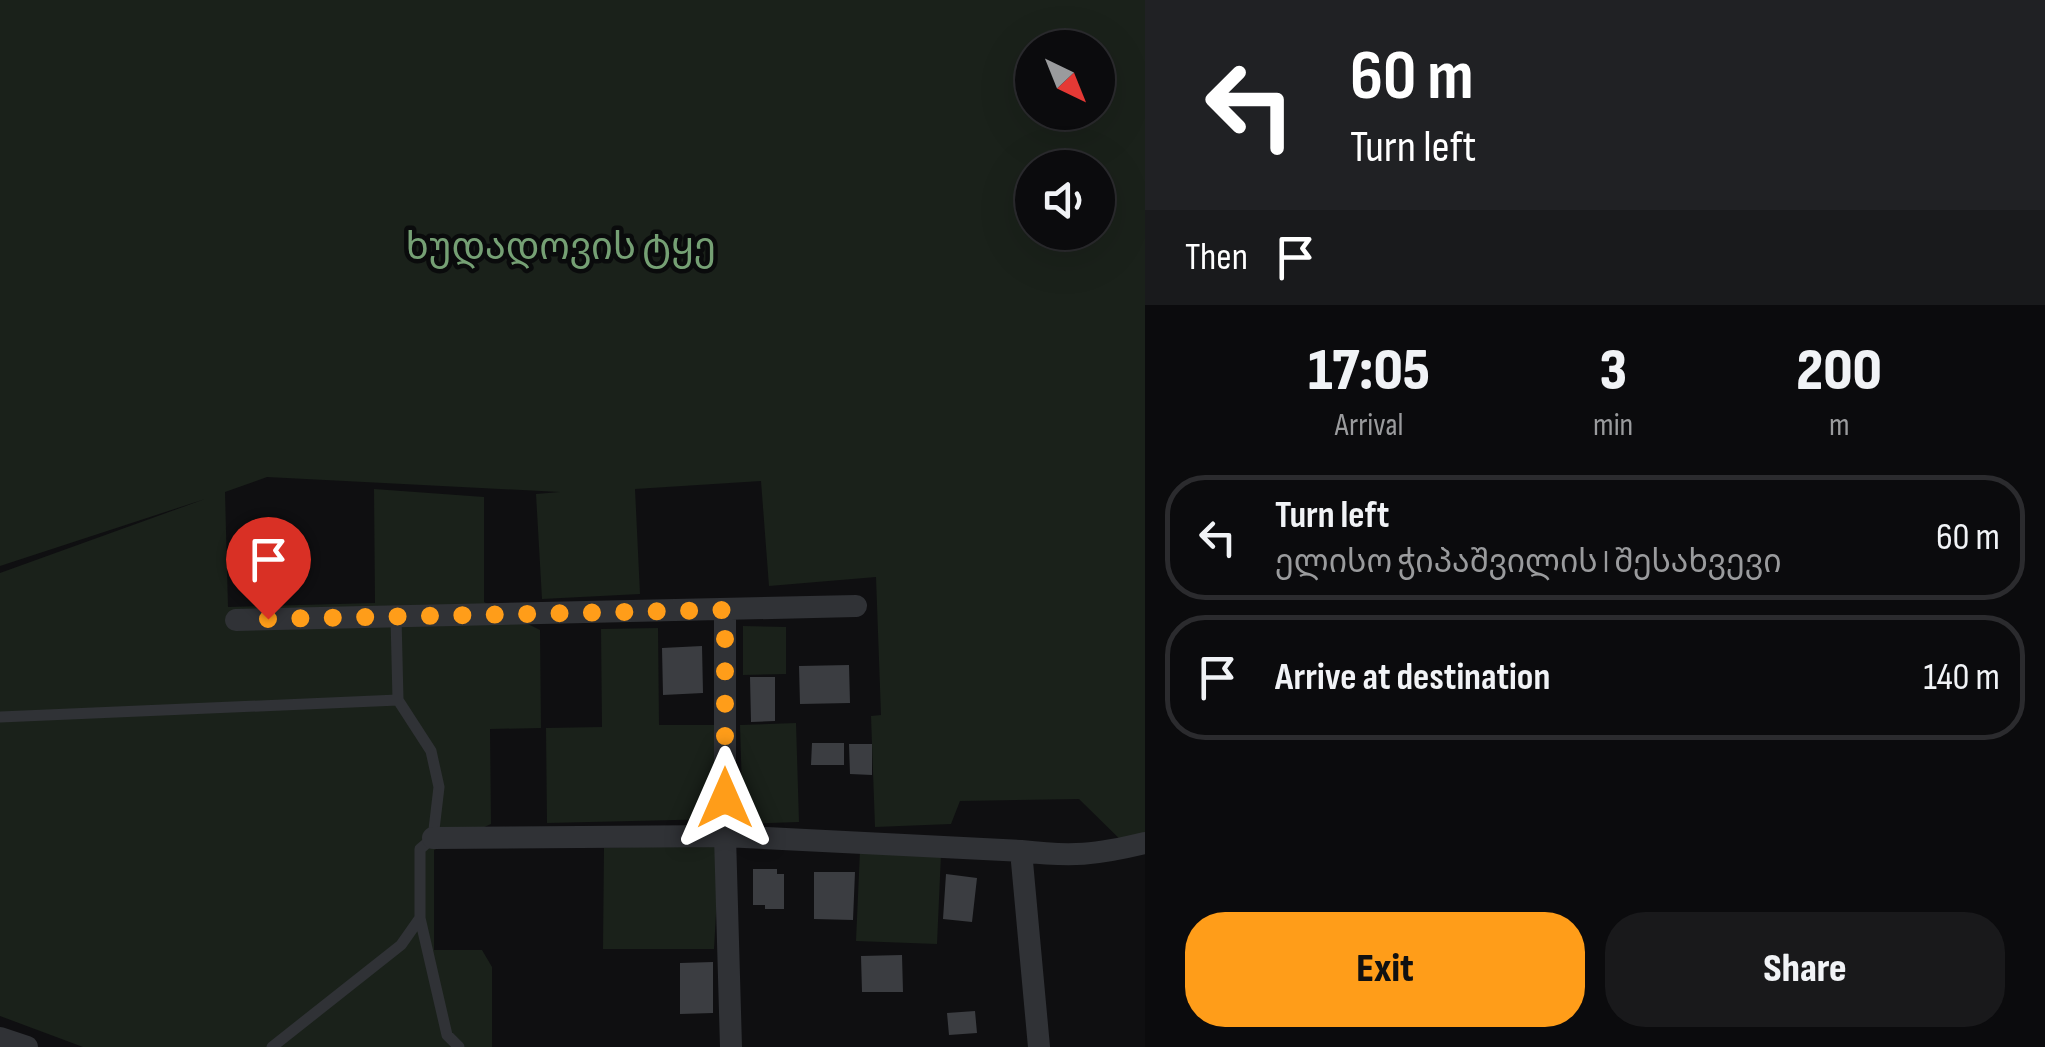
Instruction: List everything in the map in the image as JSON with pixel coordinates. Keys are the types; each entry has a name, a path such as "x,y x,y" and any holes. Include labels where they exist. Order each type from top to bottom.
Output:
{"street":[{"path":"236,620 856,606"},
{"path":"725,610 725,836 731,1047"},
{"path":"433,838 725,836 1064,856 1103,854 1145,843"},
{"path":"1021,852 1039,1047"},
{"path":"0,1038 27,1047"}],"lane":[{"path":"396,618 398,700 430,750 439,787 433,838 420,849 420,918 447,1035 458,1047"},
{"path":"0,717 398,700"},
{"path":"272,1047 401,946 420,918"}],"green space":[{"name":"ხუდადოვის ტყე","path":"0,0 1145,0 1145,853 1135,854 1079,799 960,801 951,824 875,827 871,716 881,715 876,577 769,586 761,481 635,489 640,594 542,599 536,494 560,492 267,477 225,492 228,607 375,603 374,489 484,497 484,602 540,630 541,728 490,729 491,824 434,850 434,950 482,950 492,967 492,1047 83,1047 0,1016 0,573 205,499 0,566"},
{"path":"743,626 786,627 786,674 743,675"},
{"path":"658,628 659,725 717,725 719,819 547,823 546,728 602,727 601,629"},
{"path":"796,723 799,822 743,824 740,725"},
{"path":"720,844 714,949 603,949 604,848"},
{"path":"860,851 941,854 937,944 856,941"}],"building":[{"path":"702,646 703,693 663,695 662,648"},
{"path":"849,665 850,703 800,704 799,666"},
{"path":"750,677 775,677 775,721 751,722"},
{"path":"812,743 844,743 844,765 811,765"},
{"path":"849,744 872,744 872,775 850,774"},
{"path":"753,869 777,869 777,874 784,874 784,909 753,905"},
{"path":"814,872 855,872 853,920 814,919"},
{"path":"946,874 977,878 972,922 943,919"},
{"path":"902,955 903,992 862,992 861,956"},
{"path":"713,962 713,1013 680,1014 680,963"},
{"path":"975,1011 977,1033 949,1035 947,1013"}],"route":[{"path":"268,619 725,610 725,798"}]}
